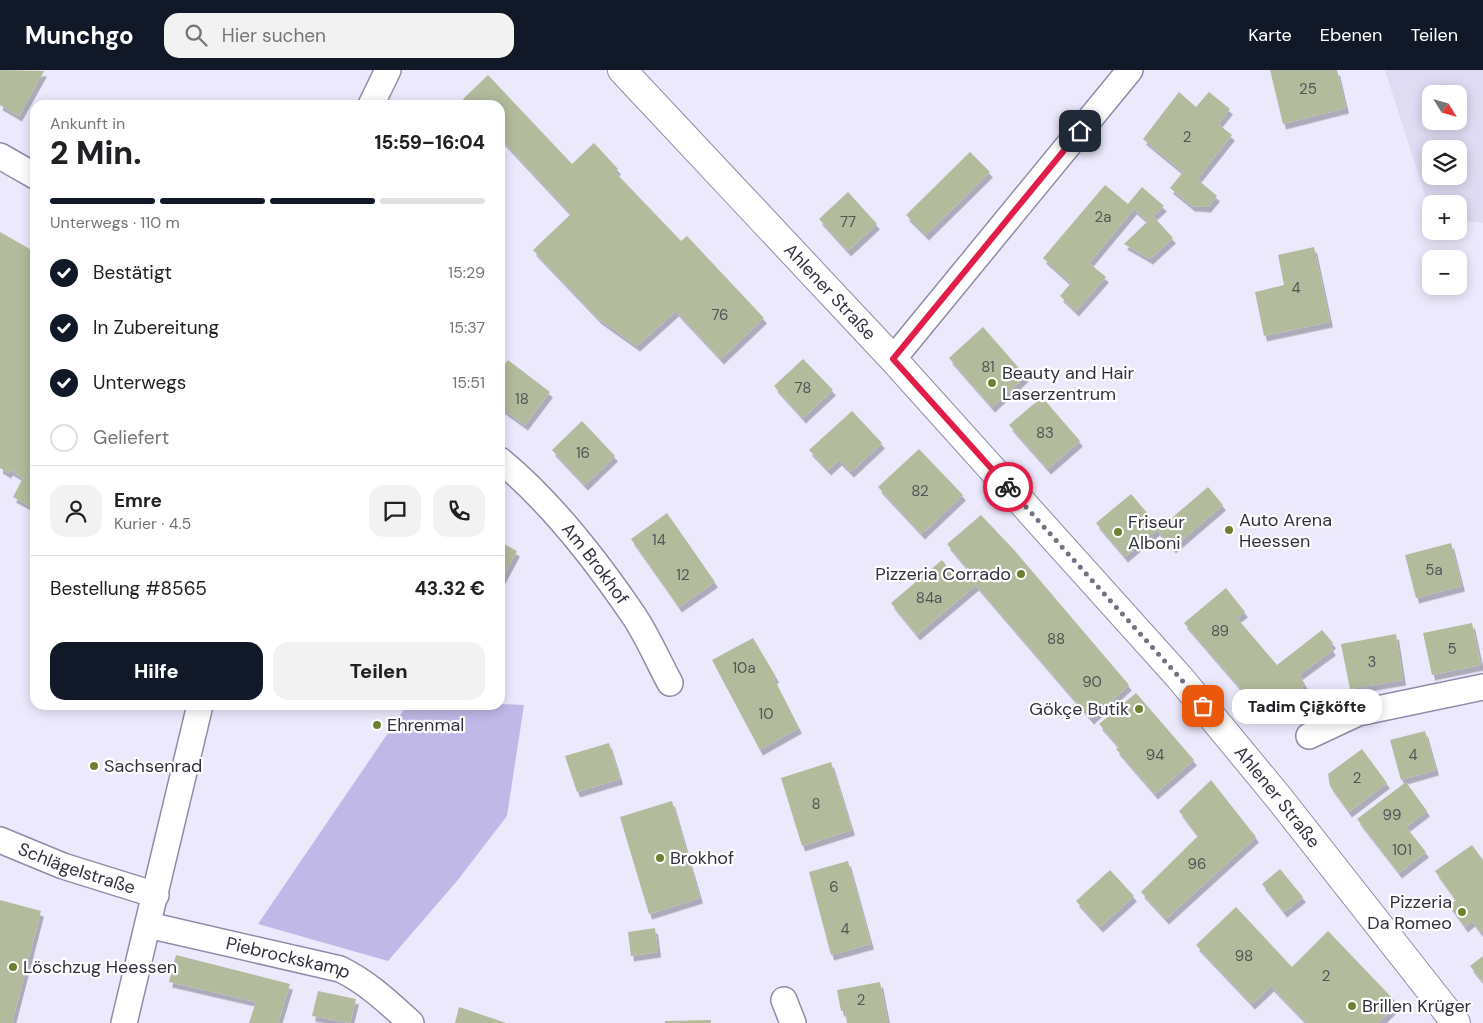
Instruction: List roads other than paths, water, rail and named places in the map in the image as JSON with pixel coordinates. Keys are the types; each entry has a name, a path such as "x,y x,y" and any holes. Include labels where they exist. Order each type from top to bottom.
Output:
{"main road":[{"name":"Ahlener Straße","path":"622,70 893,359 1180,678 1279,798 1456,1023"}],"street":[{"path":"373,100 388,70"},
{"path":"893,359 1130,70"},
{"path":"0,156 30,173"},
{"name":"Am Brokhof","path":"505,465 550,507 603,573 635,618 670,683"},
{"path":"1309,736 1358,713 1483,686"},
{"path":"124,1023 199,710"},
{"name":"Schlägelstraße","path":"0,840 63,866 156,895"},
{"name":"Piebrockskamp","path":"148,925 340,969 355,976 378,993 411,1023"},
{"path":"784,1000 793,1023"}],"place":[{"name":"Beauty and Hair Laserzentrum","path":"992,383"},
{"name":"Auto Arena Heessen","path":"1229,530"},
{"name":"Friseur Alboni","path":"1118,532"},
{"name":"Pizzeria Corrado","path":"1021,574"},
{"name":"Tadim Çiğköfte","path":"1203,706"},
{"name":"Gökçe Butik","path":"1139,709"},
{"name":"Ehrenmal","path":"377,725"},
{"name":"Sachsenrad","path":"94,766"},
{"name":"Brokhof","path":"660,858"},
{"name":"Pizzeria Da Romeo","path":"1462,912"},
{"name":"Löschzug Heessen","path":"13,967"},
{"name":"Brillen Krüger","path":"1352,1006"}]}
